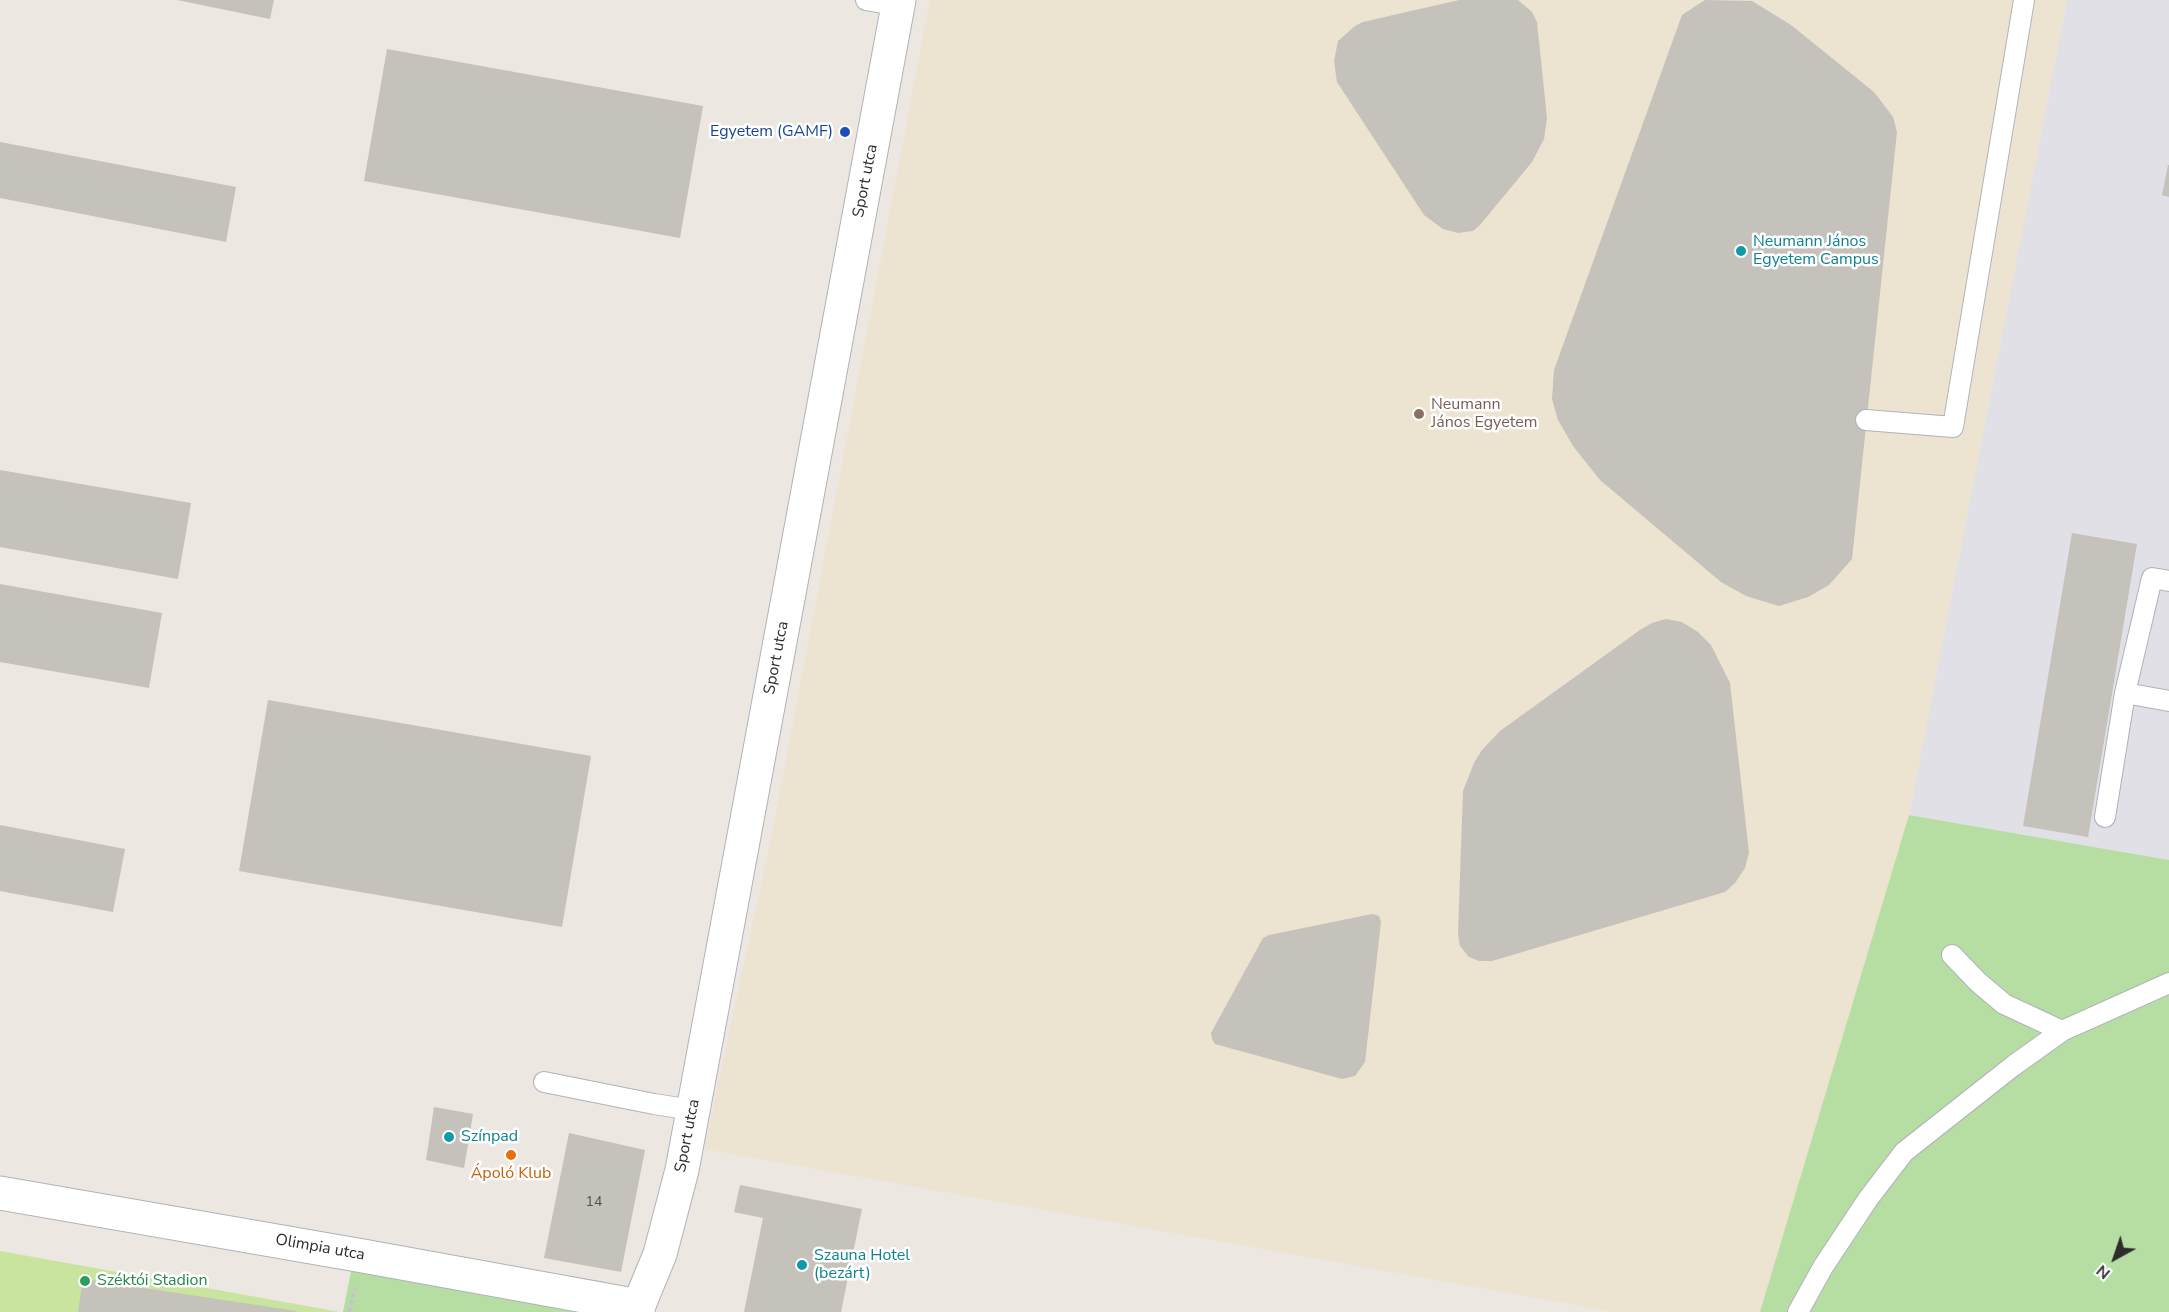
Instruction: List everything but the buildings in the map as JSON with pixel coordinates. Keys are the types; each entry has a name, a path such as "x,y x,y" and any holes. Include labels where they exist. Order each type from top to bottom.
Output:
{"street":[{"name":"Sport utca","path":"638,1309 660,1254 681,1176 900,2"},
{"name":"Olimpia utca","path":"0,1193 363,1256 638,1309"}],"lane":[{"path":"866,0 900,2"},
{"path":"1866,420 1953,427 2024,0"},
{"path":"2105,817 2125,693 2152,578 2169,581"},
{"path":"2125,693 2169,701"},
{"path":"1952,955 1978,982 2004,1004 2062,1031"},
{"path":"1798,1312 1823,1267 1868,1199 1904,1152 2013,1066 2062,1031 2169,983"},
{"path":"544,1082 693,1110"}],"shaded area":[{"name":"Neumann János Egyetem","path":"930,0 2067,0 1909,815 1760,1312 1615,1312 704,1149 771,839"},
{"path":"2067,0 2169,0 2169,860 1909,815"}],"green space":[{"path":"1909,815 2169,860 2169,1312 1760,1312"},
{"path":"357,1241 606,1282 594,1312 343,1312"},
{"name":"Széktói Stadion","path":"0,1251 340,1312 0,1312"}],"place":[{"name":"Egyetem (GAMF)","path":"845,132"},
{"name":"Neumann János Egyetem Campus","path":"1741,251"},
{"name":"Neumann János Egyetem","path":"1419,414"},
{"name":"Színpad","path":"449,1137"},
{"name":"Ápoló Klub","path":"511,1155"},
{"name":"Szauna Hotel (bezárt)","path":"802,1265"},
{"name":"Széktói Stadion","path":"85,1281"}]}
